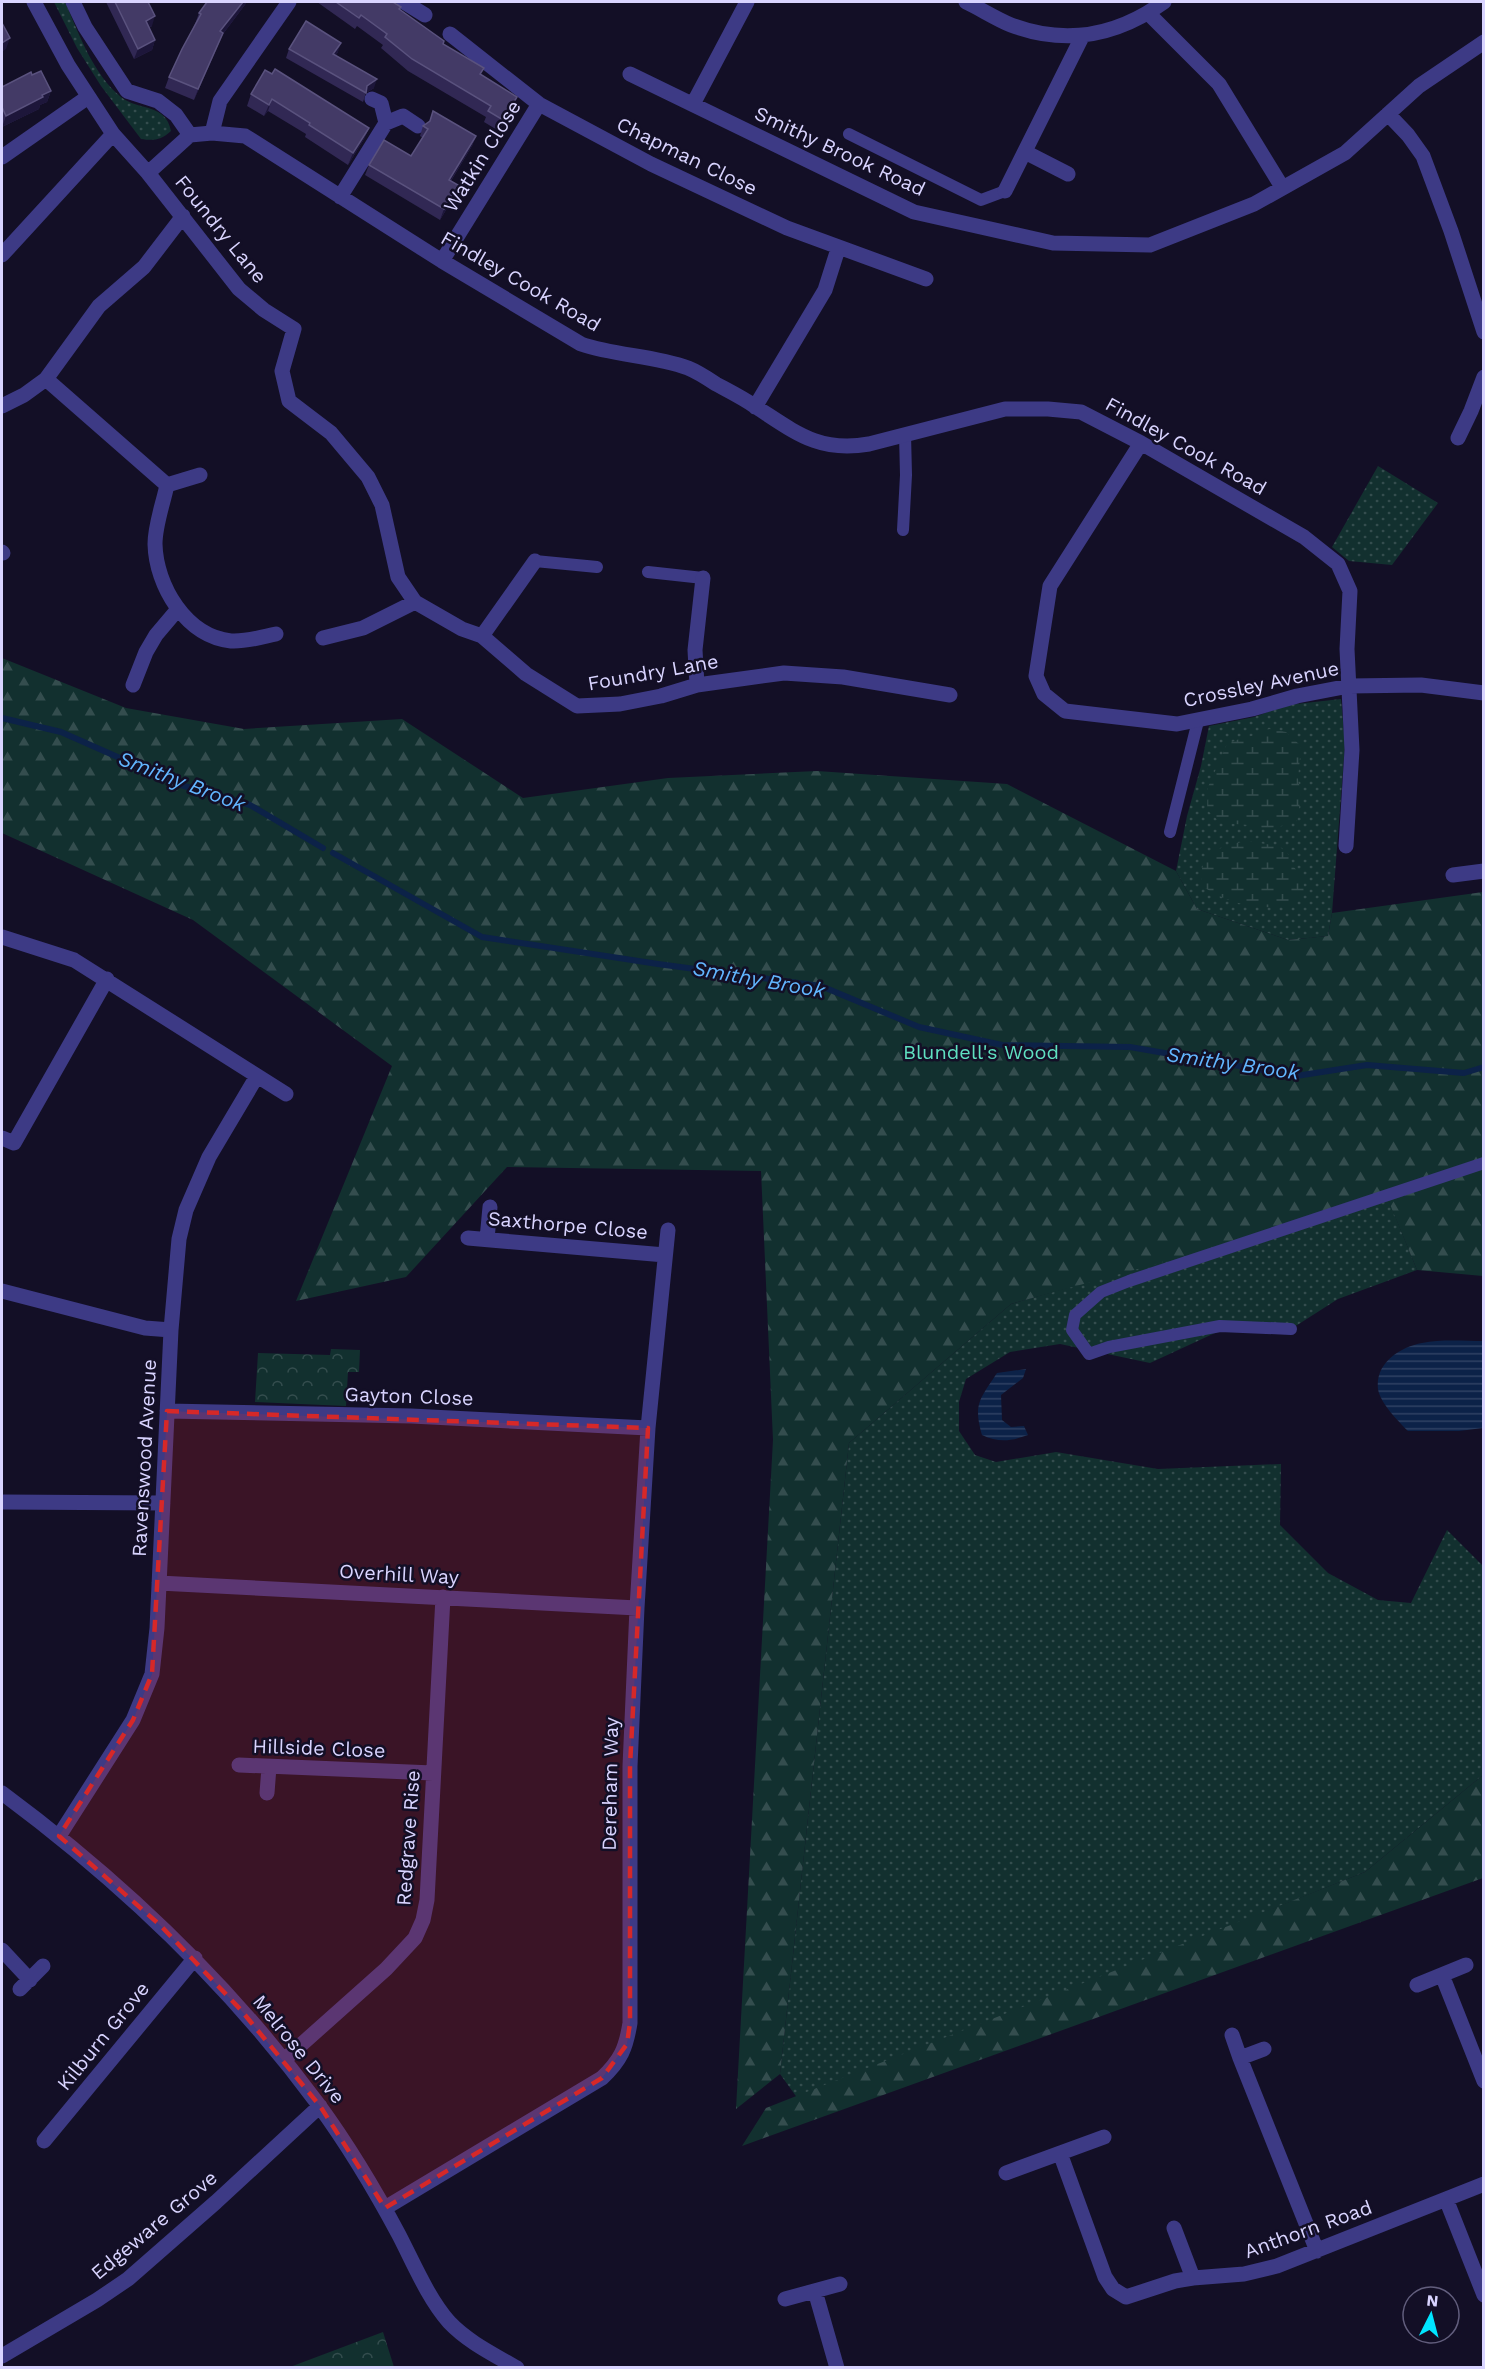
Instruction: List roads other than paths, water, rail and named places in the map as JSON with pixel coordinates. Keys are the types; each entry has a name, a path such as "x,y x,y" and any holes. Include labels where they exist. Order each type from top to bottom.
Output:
{"street":[{"name":"Foundry Lane","path":"34,2 68,65 113,134 183,216 239,289 264,310 294,329 282,371 290,401 331,433 368,477 382,505 398,577 415,602 462,629 482,636 526,674 577,706 620,704 661,696 697,685 784,673 843,677 950,695"},
{"path":"73,2 86,27 127,91 158,100 176,115 190,135 148,173"},
{"path":"212,133 220,101 290,2"},
{"path":"404,2 425,15"},
{"path":"693,104 747,2"},
{"path":"966,2 1012,25 1055,35 1083,37 1112,29 1148,13 1164,2"},
{"path":"1148,13 1220,84 1282,186"},
{"name":"Chapman Close","path":"450,34 539,104 651,164 787,228 838,249 926,279"},
{"path":"1005,191 1083,37"},
{"name":"Smithy Brook Road","path":"630,74 914,212 1053,243 1150,245 1254,204 1282,186 1345,153 1419,86 1484,42"},
{"path":"2,158 88,97"},
{"path":"372,99 381,103 386,123"},
{"name":"Watkin Close","path":"442,261 539,104"},
{"path":"1388,114 1408,135 1423,156 1451,231 1484,332"},
{"path":"340,197 386,123 403,116 418,126"},
{"name":"Findley Cook Road","path":"190,135 212,133 245,136 442,261 581,344 601,351 649,357 691,369 804,438 826,446 852,447 1005,409 1081,412 1141,443 1304,537 1338,564 1350,591 1347,649 1352,750 1346,846"},
{"path":"2,255 113,134"},
{"path":"1025,152 1068,174"},
{"path":"2,406 24,395 46,378 99,306 144,267 183,216"},
{"path":"755,407 825,290 838,249"},
{"path":"1458,438 1484,377"},
{"path":"46,378 167,485"},
{"name":"Crossley Avenue","path":"1141,443 1050,586 1036,676 1044,694 1065,711 1177,724 1349,686 1421,684 1484,693"},
{"path":"167,485 200,475"},
{"path":"167,485 155,541 156,561 178,609 204,632 231,641 276,634"},
{"path":"482,636 535,561"},
{"path":"697,685 694,650 703,578"},
{"path":"323,638 363,628 415,602"},
{"path":"133,685 146,652 156,635 178,609"},
{"path":"1453,875 1484,871"},
{"path":"2,937 75,960 286,1094"},
{"path":"2,1138 14,1143 107,980"},
{"name":"Ravenswood Avenue","path":"59,1836 133,1720 152,1674 159,1583 171,1330 179,1239 186,1210 209,1157 257,1076"},
{"path":"487,1239 490,1207"},
{"name":"Dereham Way","path":"385,2208 602,2078 617,2064 627,2044 630,2023 630,1766 637,1608 648,1428 668,1230"},
{"name":"Saxthorpe Close","path":"468,1238 665,1255"},
{"path":"2,1291 145,1328 171,1330"},
{"name":"Gayton Close","path":"168,1411 411,1416 648,1428"},
{"path":"2,1502 163,1503"},
{"name":"Overhill Way","path":"159,1583 637,1608"},
{"name":"Redgrave Rise","path":"284,2060 386,1969 415,1938 423,1920 428,1900 443,1597"},
{"name":"Hillside Close","path":"238,1765 433,1773"},
{"path":"267,1793 269,1767"},
{"name":"Melrose Drive","path":"2,1793 111,1879 195,1958 284,2060 320,2106 385,2208 445,2316 467,2338 517,2367"},
{"path":"2,1950 25,1984 43,1966"},
{"name":"Kilburn Grove","path":"44,2141 195,1958"},
{"path":"1417,1985 1466,1965"},
{"path":"1442,1976 1484,2081"},
{"path":"1232,2035 1317,2251"},
{"path":"1240,2058 1264,2049"},
{"name":"Edgeware Grove","path":"2,2356 97,2300 135,2274 320,2106"},
{"path":"1006,2173 1104,2137"},
{"name":"Anthorn Road","path":"1060,2153 1105,2277 1113,2289 1126,2297 1175,2281 1244,2274 1277,2266 1484,2184"},
{"path":"1446,2199 1484,2295"},
{"path":"1174,2228 1193,2278"},
{"path":"785,2299 840,2284"},
{"path":"815,2291 837,2367"}],"lane":[{"path":"849,134 981,200 1005,191"},
{"path":"903,530 906,475 905,434"},
{"path":"535,561 597,567"},
{"path":"648,572 703,578"},
{"path":"1170,832 1198,721"},
{"path":"1291,1329 1220,1326 1109,1347 1089,1354 1072,1330 1075,1315 1101,1292 1484,1163"}],"water":[{"path":"1483,1341 1483,1428 1459,1431 1408,1431 1390,1412 1379,1394 1378,1380 1385,1364 1405,1348 1422,1343"},
{"path":"1026,1369 1023,1378 1001,1395 1002,1420 1011,1427 1024,1426 1028,1435 1005,1440 982,1435 978,1409 986,1389 997,1373"}],"waterway":[{"name":"Smithy Brook","path":"2,718 61,732 181,785 250,805 323,848"},
{"name":"Smithy Brook","path":"333,853 482,937 821,986 919,1027 1002,1045 1130,1047 1296,1076 1367,1065 1464,1073 1484,1067"}],"park label":[{"name":"Blundell's Wood","path":"981,1052"}]}
